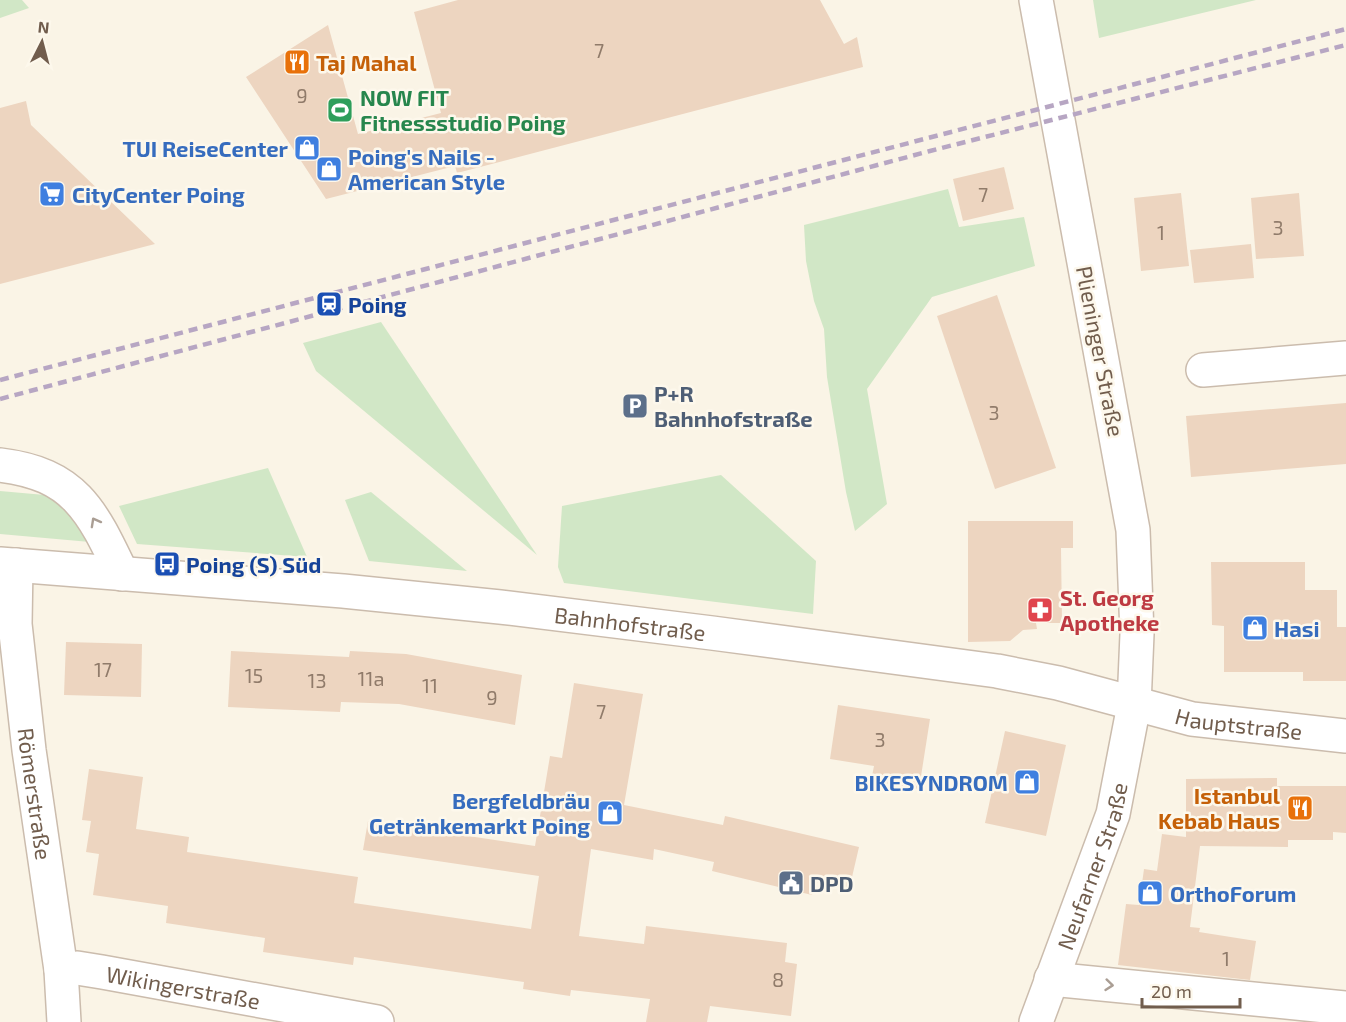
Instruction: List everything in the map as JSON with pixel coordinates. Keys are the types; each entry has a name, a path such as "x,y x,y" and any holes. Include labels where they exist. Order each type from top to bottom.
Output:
{"street":[{"name":"Plieninger Straße","path":"1036,0 1133,530 1137,634 1134,705"},
{"path":"1203,370 1346,358"},
{"path":"0,465 25,468 52,478 74,494 89,512 122,574"},
{"name":"Bahnhofstraße","path":"8,565 343,591 500,607 712,633 997,670 1134,705"},
{"name":"Römerstraße","path":"8,565 29,750 61,970 64,1022"},
{"name":"Hauptstraße","path":"1134,705 1192,719 1346,736"},
{"name":"Neufarner Straße","path":"1036,1022 1113,814 1134,705"},
{"name":"Wikingerstraße","path":"61,970 77,968 102,972 377,1022"},
{"path":"1050,979 1346,1008"}],"green space":[{"path":"0,0 22,0 29,8 0,18"},
{"path":"1093,0 1256,0 1099,38"},
{"path":"948,189 959,227 1024,217 1035,266 932,297 867,389 887,504 855,531 846,492 827,377 824,329 814,301 806,261 804,225"},
{"path":"381,322 537,555 316,371 303,343"},
{"path":"268,468 307,557 137,544 119,506"},
{"path":"721,475 816,561 813,614 564,583 558,567 562,506"},
{"path":"0,491 56,496 90,542 0,534"},
{"path":"371,492 467,571 369,561 345,500"}],"building":[{"path":"458,0 820,0 844,44 857,37 863,67 457,173 455,166 326,199 246,77 328,25 358,134 441,113 414,12"},
{"name":"CityCenter Poing","path":"26,101 31,125 155,244 0,284 0,108"},
{"path":"1004,167 1014,209 963,221 953,179"},
{"path":"1181,193 1189,266 1141,271 1134,198"},
{"path":"1299,193 1304,256 1256,259 1251,198"},
{"path":"1251,244 1254,278 1194,283 1190,250"},
{"path":"997,295 1056,468 995,489 937,316"},
{"path":"1346,403 1346,464 1191,477 1186,416"},
{"path":"968,521 1073,521 1073,548 1061,548 1062,623 1036,623 1037,629 1023,630 1010,641 968,642"},
{"path":"1211,562 1305,562 1305,590 1337,590 1337,627 1346,627 1346,681 1303,681 1303,672 1224,672 1224,626 1212,625"},
{"path":"66,642 142,644 141,697 64,695"},
{"path":"231,651 349,657 350,651 406,654 522,675 515,725 399,704 341,702 340,712 228,707"},
{"path":"574,683 643,694 624,805 723,825 725,816 859,847 849,890 816,882 812,895 712,871 714,862 654,849 653,860 591,849 579,936 644,944 646,926 787,943 785,962 797,964 791,1016 710,1006 707,1022 646,1022 650,999 571,990 570,996 523,989 524,982 354,957 353,965 263,952 265,938 166,923 168,906 93,895 99,854 86,852 91,821 82,820 89,769 143,777 136,829 189,837 187,852 358,877 354,903 531,929 539,876 363,850 368,821 535,846 550,756 562,758"},
{"path":"838,705 930,719 919,789 871,781 874,766 830,759"},
{"path":"1005,731 1066,745 1046,836 985,823"},
{"path":"1277,778 1277,786 1346,786 1346,833 1333,832 1333,840 1288,840 1288,847 1200,846 1190,927 1200,928 1199,932 1256,941 1250,980 1118,965 1126,904 1139,905 1144,869 1157,871 1162,834 1186,837 1186,779"}],"railway":[{"path":"0,380 1346,29"},
{"path":"0,399 930,151 1346,45"}],"place":[{"name":"Taj Mahal","path":"297,62"},
{"name":"NOW FIT Fitnessstudio Poing","path":"340,110"},
{"name":"TUI ReiseCenter","path":"307,148"},
{"name":"Poing's Nails - American Style","path":"329,169"},
{"name":"CityCenter Poing","path":"52,194"},
{"name":"Poing","path":"329,304"},
{"name":"P+R Bahnhofstraße","path":"635,406"},
{"name":"Poing (S) Süd","path":"167,564"},
{"name":"St. Georg Apotheke","path":"1040,610"},
{"name":"Hasi","path":"1255,628"},
{"name":"BIKESYNDROM","path":"1027,782"},
{"name":"Istanbul Kebab Haus","path":"1300,808"},
{"name":"Bergfeldbräu Getränkemarkt Poing","path":"610,813"},
{"name":"DPD","path":"791,883"},
{"name":"OrthoForum","path":"1150,893"}]}
